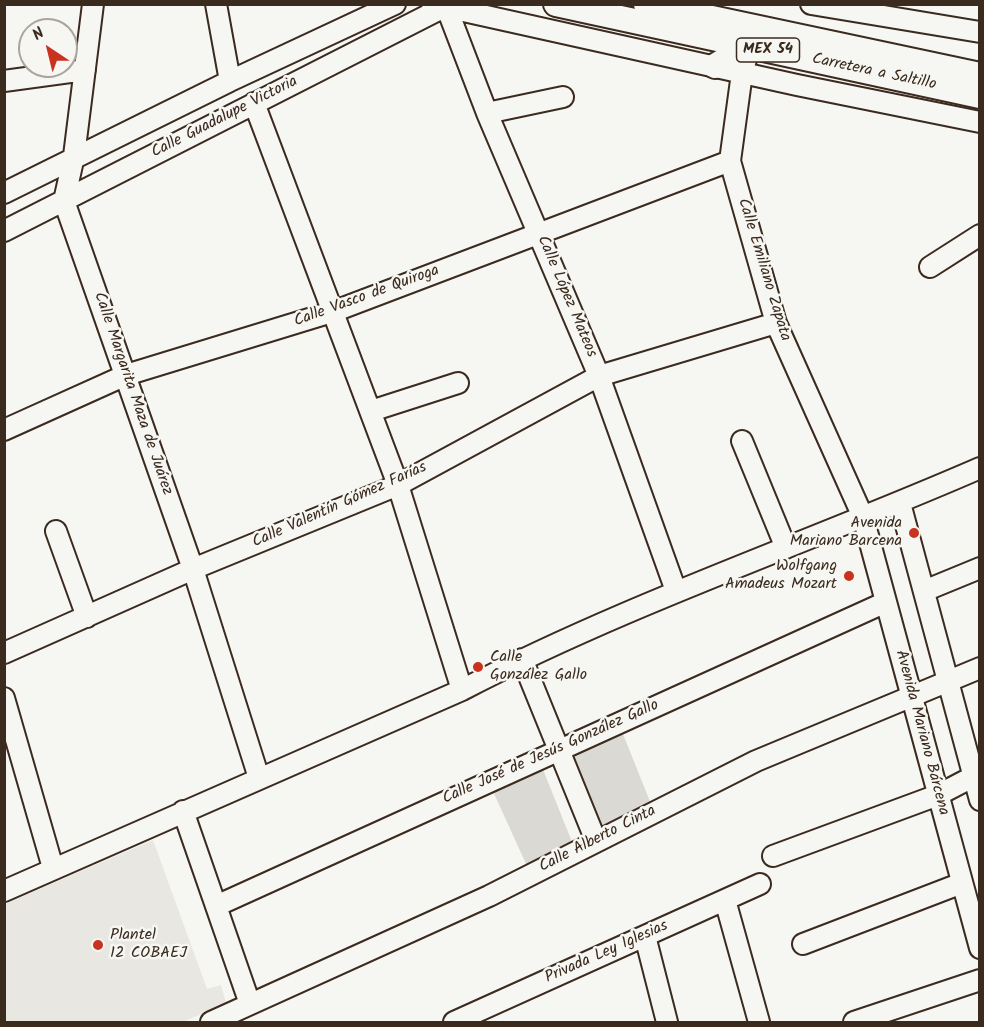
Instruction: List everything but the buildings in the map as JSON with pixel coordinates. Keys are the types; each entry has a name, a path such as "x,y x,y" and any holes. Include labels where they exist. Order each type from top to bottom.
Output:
{"main road":[{"name":"Carretera a Saltillo","path":"556,4 980,96"},
{"name":"Carretera a Saltillo","path":"646,4 980,75"},
{"path":"715,66 749,45"}],"street":[{"path":"64,201 74,156 93,4"},
{"path":"216,4 230,81"},
{"name":"Calle Guadalupe Victoria","path":"4,193 74,156 395,4"},
{"path":"811,4 893,11 980,32"},
{"path":"439,5 742,73 980,122"},
{"name":"Calle Guadalupe Victoria","path":"4,231 439,5"},
{"name":"Calle López Mateos","path":"439,5 599,376 676,591"},
{"name":"Calle Emiliano Zapata","path":"749,45 742,73 730,161 776,323 864,517"},
{"path":"4,81 85,70"},
{"path":"487,113 563,97"},
{"path":"254,103 335,311 398,485 462,690"},
{"name":"Calle Vasco de Quiroga","path":"4,430 126,375 335,311 730,161"},
{"name":"Calle Margarita Maza de Juárez","path":"64,201 193,569 259,778"},
{"path":"930,267 980,236"},
{"name":"Calle Valentín Gómez Farías","path":"4,653 193,569 398,485 599,376 776,323"},
{"path":"371,411 458,383"},
{"path":"742,441 786,548"},
{"path":"4,891 462,690 522,659 676,591 900,503 980,468"},
{"path":"900,503 948,681 976,774 980,800"},
{"name":"Avenida Mariano Bárcena","path":"864,517 980,948"},
{"path":"56,531 87,616"},
{"path":"924,591 980,568"},
{"name":"Calle José de Jesús González Gallo","path":"216,906 886,602"},
{"path":"522,659 596,842"},
{"name":"Calle Alberto Cinta","path":"211,1023 489,896 756,762 980,668"},
{"path":"4,698 53,868"},
{"path":"772,856 938,795 976,774"},
{"path":"183,811 250,1004"},
{"path":"803,944 962,883"},
{"name":"Privada Ley Iglesias","path":"454,1023 760,884"},
{"path":"725,900 759,1023"},
{"path":"645,936 666,1022"},
{"path":"861,1021 980,980"}],"shaded area":[{"path":"621,729 651,804 600,829 569,753"},
{"path":"542,767 572,842 527,866 492,789"},
{"name":"Plantel 12 COBAEJ","path":"153,840 207,989 221,985 226,1003 183,1022 5,1022 5,904"}],"place":[{"name":"Avenida Mariano Barcena","path":"914,533"},
{"name":"Wolfgang Amadeus Mozart","path":"849,576"},
{"name":"Calle González Gallo","path":"478,667"},
{"name":"Plantel 12 COBAEJ","path":"98,945"}]}
